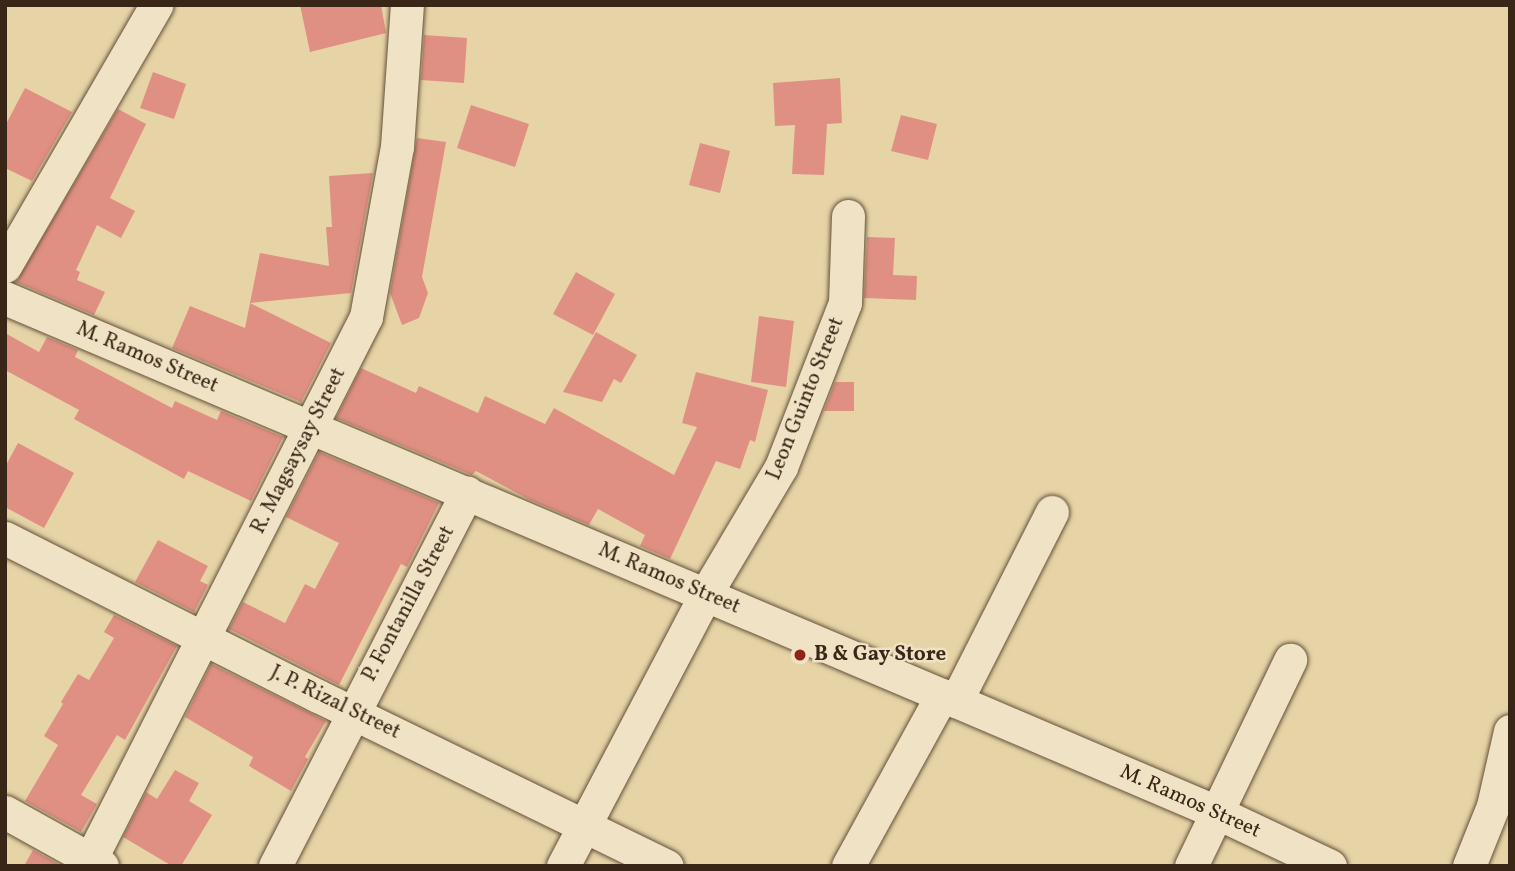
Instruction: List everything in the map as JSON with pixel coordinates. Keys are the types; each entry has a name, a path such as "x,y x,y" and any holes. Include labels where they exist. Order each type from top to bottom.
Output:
{"street":[{"path":"5,266 156,5"},
{"name":"R. Magsaysay Street","path":"93,864 366,317 397,147 407,5"},
{"name":"Leon Guinto Street","path":"563,866 705,595 782,467 845,303 848,216"},
{"name":"M. Ramos Street","path":"5,298 1218,813 1330,866"},
{"name":"P. Fontanilla Street","path":"275,866 467,493"},
{"path":"848,866 949,698 1052,512"},
{"name":"J. P. Rizal Street","path":"5,538 667,866"},
{"path":"1191,866 1290,660"},
{"path":"1469,866 1493,806 1509,741"},
{"path":"5,812 93,864"}],"building":[{"path":"300,5 381,5 386,33 310,52"},
{"path":"424,35 467,38 464,83 421,80"},
{"path":"153,72 186,84 174,119 140,108"},
{"path":"840,78 842,123 827,124 824,175 792,174 795,125 775,126 773,83"},
{"path":"25,88 72,112 32,181 5,168 5,126"},
{"path":"471,105 529,124 515,167 457,148"},
{"path":"118,109 146,124 110,198 135,211 121,238 97,225 76,270 80,272 77,280 105,292 94,315 16,282"},
{"path":"901,115 937,124 928,160 891,151"},
{"path":"417,138 446,142 422,277 428,293 419,318 402,325 390,293"},
{"path":"700,143 730,151 720,193 689,185"},
{"path":"373,173 351,293 250,303 260,253 329,266 326,227 332,227 329,176"},
{"path":"867,237 895,238 893,275 917,276 916,300 864,298"},
{"path":"576,272 615,294 593,335 553,314"},
{"path":"250,303 331,343 301,402 172,348 190,306 245,328"},
{"path":"759,316 794,321 786,387 751,382"},
{"path":"596,332 637,355 621,383 614,379 602,402 563,392"},
{"path":"5,333 39,352 47,337 78,350 75,357 172,408 175,401 217,420 221,411 283,437 251,501 188,471 184,479 74,419 79,410 5,370"},
{"path":"361,368 416,393 419,386 478,413 485,396 545,424 554,408 674,475 697,427 682,423 696,372 768,390 755,442 750,440 740,469 716,461 670,559 640,546 645,535 598,509 589,525 530,500 476,471 472,475 336,418"},
{"path":"835,382 854,382 854,411 824,411"},
{"path":"18,443 74,473 44,528 5,507 5,467"},
{"path":"319,452 439,503 407,567 401,564 339,685 229,629 243,602 285,623 305,584 315,589 339,543 286,517"},
{"path":"158,540 208,566 200,581 208,585 194,612 135,582"},
{"path":"114,615 177,646 125,740 117,735 81,795 97,804 81,832 25,801 58,745 44,736 78,674 89,680 114,638 104,632"},
{"path":"211,664 326,721 305,757 308,759 291,791 249,766 253,757 185,717"},
{"path":"175,770 199,783 189,801 212,815 181,866 172,866 123,837 146,792 157,799"},
{"path":"33,850 62,866 24,866"}],"place":[{"name":"B & Gay Store","path":"800,655"}]}
